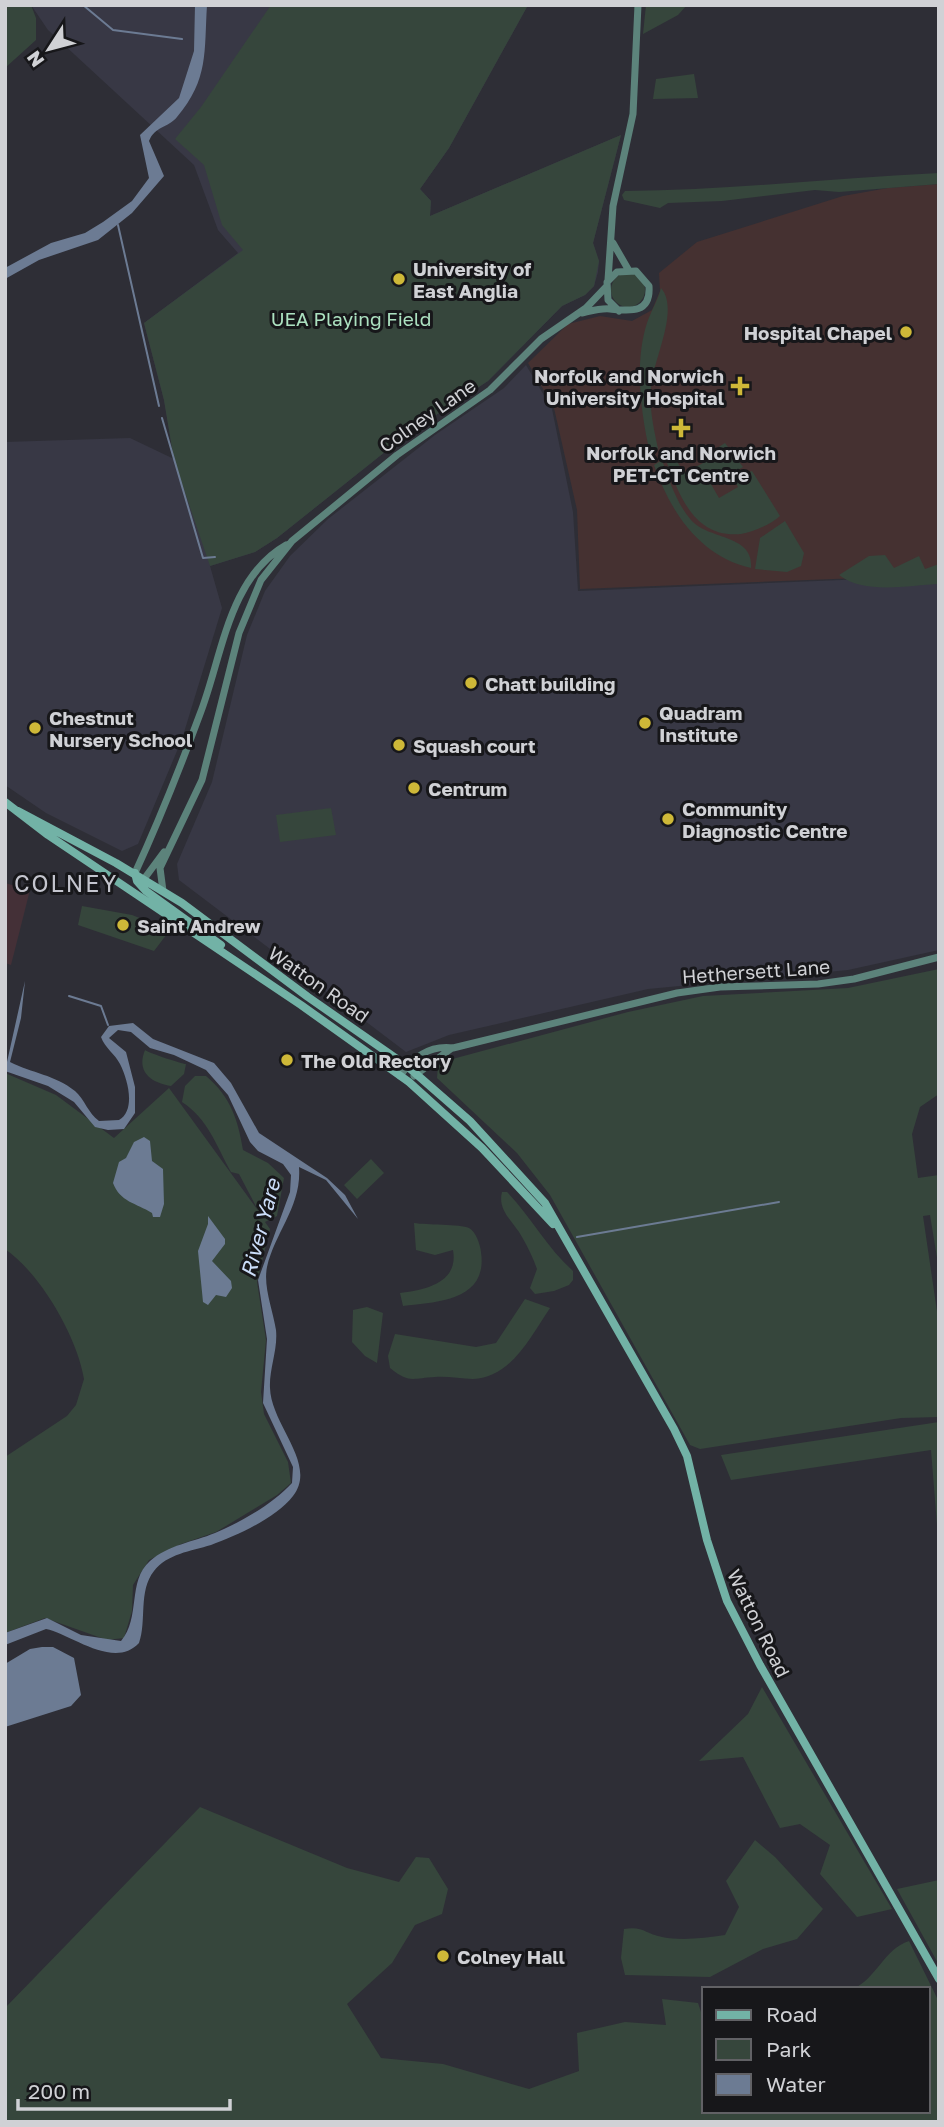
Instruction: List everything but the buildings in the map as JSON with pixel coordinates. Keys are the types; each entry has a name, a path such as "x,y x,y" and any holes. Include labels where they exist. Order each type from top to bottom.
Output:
{"main road":[{"name":"Watton Road","path":"5,802 48,835 276,988 409,1082 482,1148 560,1231"},
{"name":"Watton Road","path":"18,811 163,891 407,1066 509,1160 545,1203 687,1456 720,1583 750,1648 939,1979"},
{"name":"Watton Road","path":"138,878 276,988"},
{"path":"119,881 138,878"}],"street":[{"path":"619,311 608,300 607,283 613,206 633,114 638,5"},
{"name":"Colney Lane","path":"577,314 604,309 637,310 646,303 649,293 642,274 628,269 619,257 612,239"},
{"name":"Colney Lane","path":"138,878 208,690 232,614 243,593 268,560 397,455 496,385 541,339 592,303 617,272 628,269"},
{"name":"Colney Lane","path":"163,891 160,868 202,780 239,633 251,600 261,580 292,541"},
{"path":"208,690 224,694"},
{"name":"Colney Lane","path":"138,878 173,840"},
{"name":"Hethersett Lane","path":"407,1066 427,1051 453,1048 677,993 720,987 842,980 939,957"},
{"name":"Hethersett Lane","path":"416,1073 453,1048"},
{"path":"400,1076 407,1066"},
{"path":"409,1082 416,1073"}],"shaded area":[{"name":"UEA Playing Field","path":"31,5 528,5 449,148 420,189 431,201 430,216 621,135 593,243 599,261 594,286 585,295 562,306 488,381 410,432 277,538 255,552 210,566 222,608 182,739 138,844 122,851 46,813 5,785 5,442 130,438 174,459 164,400 144,323 238,253 218,230 194,165 48,30"},
{"name":"Norfolk and Norwich University Hospital","path":"939,184 939,571 886,577 580,589 577,510 554,408 528,363 568,324 600,316 632,321 652,310 660,291 659,273 697,242 843,196 888,188"},
{"path":"526,365 552,409 573,512 578,591 939,576 939,950 848,970 648,989 449,1035 406,1052 179,880 177,864 212,782 247,635 265,591 290,556 328,519 435,435 504,388"},
{"path":"5,883 30,890 11,965 5,963"}],"green space":[{"path":"5,5 31,5 36,18 36,40 5,68"},
{"name":"UEA Playing Field","path":"271,5 528,5 449,148 420,189 431,201 430,216 621,135 593,243 599,261 594,286 585,295 562,306 488,381 410,432 277,538 255,552 210,566 174,460 164,400 144,323 243,250 222,225 204,165 175,139 201,107"},
{"path":"646,5 687,5 678,15 643,34"},
{"path":"694,74 698,98 653,99 656,79"},
{"path":"939,173 939,184 839,192 815,190 722,201 668,203 660,208 624,200 622,195 625,191"},
{"path":"628,273 640,278 645,290 640,302 628,307 616,302 611,290 616,278"},
{"path":"661,288 668,309 651,388 651,411 658,449 650,453 642,405 641,355 647,323"},
{"path":"725,443 743,467 731,474 727,468 708,479 719,498 738,487 733,478 752,471 780,516 746,533 724,533 710,529 698,520 681,496 663,452 669,448 684,473 705,462 703,457"},
{"path":"662,460 686,514 699,526 738,543 750,557 751,568 716,553 689,529 669,499 654,465"},
{"path":"785,521 804,553 801,566 787,572 755,569 760,538"},
{"path":"885,555 894,568 919,556 925,569 939,564 939,584 874,587 849,581 839,575 869,556"},
{"path":"331,808 336,835 280,842 276,815"},
{"path":"82,906 132,915 170,930 154,951 78,925"},
{"path":"939,969 939,1094 920,1107 912,1134 918,1178 939,1175 939,1270 930,1215 923,1216 939,1325 939,1417 901,1418 700,1449 690,1445 550,1195 517,1153 437,1078 438,1066 445,1061 628,1012 703,996 848,988"},
{"path":"145,1050 186,1064 184,1074 171,1086 152,1079 142,1064"},
{"path":"5,1073 56,1095 114,1138 169,1088 259,1212 239,1174 231,1172 199,1116 182,1102 185,1086 195,1076 206,1076 222,1092 232,1110 243,1150 268,1163 284,1178 277,1216 265,1222 270,1229 257,1282 266,1340 261,1392 264,1414 288,1462 291,1483 277,1495 216,1532 181,1544 149,1560 133,1585 132,1611 124,1638 107,1640 45,1618 5,1633 5,1457 67,1416 76,1405 84,1379 74,1344 55,1307 31,1273 5,1249"},
{"path":"371,1159 384,1173 357,1199 344,1185"},
{"path":"502,1192 507,1192 516,1202 573,1271 573,1280 569,1285 535,1294 530,1288 537,1269 524,1241 504,1211"},
{"path":"414,1223 465,1227 474,1232 480,1249 481,1268 477,1281 468,1290 444,1300 403,1306 400,1293 420,1290 438,1283 451,1270 453,1261 453,1250 435,1255 416,1250"},
{"path":"525,1299 550,1308 519,1354 498,1371 473,1379 411,1379 390,1368 388,1356 395,1334 476,1347 496,1343"},
{"path":"367,1307 383,1313 377,1363 365,1356 352,1342 353,1310"},
{"path":"939,1422 939,1550 931,1450 731,1480 721,1455"},
{"path":"762,1687 892,1909 857,1917 820,1874 830,1845 800,1824 780,1828 743,1757 699,1761 748,1714"},
{"path":"200,1807 347,1868 399,1882 416,1857 429,1858 448,1889 442,1914 415,1925 392,1963 347,2004 381,2058 443,2064 529,2089 579,2071 577,2033 625,2022 666,2025 662,1999 698,2003 702,2015 702,2113 930,2113 930,1987 856,1987 893,1950 909,1941 939,2002 939,2122 5,2122 5,2008"},
{"path":"755,1840 775,1857 823,1909 797,1939 763,1949 710,1977 625,1975 621,1958 624,1929 640,1929 656,1936 677,1939 725,1935 739,1907 726,1881"},
{"path":"939,1880 939,1965 897,1889"}],"water":[{"path":"195,5 207,5 205,51 200,77 195,90 177,117 155,132 149,141 164,176 132,213 98,240 39,260 5,279 5,268 51,243 85,233 103,222 132,201 149,178 140,135 179,98 194,51"},
{"path":"25,981 21,1018 10,1062 75,1091 99,1121 119,1120 129,1102 128,1086 120,1064 101,1037 109,1026 133,1023 153,1039 214,1063 231,1083 259,1133 327,1178 345,1195 358,1219 326,1180 299,1167 296,1194 271,1254 266,1275 276,1330 270,1388 272,1402 297,1458 299,1484 286,1504 255,1525 211,1545 172,1557 159,1565 146,1588 139,1643 129,1650 117,1653 92,1648 46,1629 5,1645 5,1633 47,1618 81,1635 121,1641 131,1622 139,1579 150,1561 173,1547 215,1533 246,1518 276,1498 292,1483 293,1467 263,1403 267,1339 258,1280 290,1192 291,1175 283,1164 258,1151 250,1142 228,1095 206,1070 174,1055 150,1048 131,1032 118,1030 109,1038 126,1052 135,1087 135,1113 124,1129 95,1127 74,1102 48,1086 5,1071"},
{"path":"144,1137 150,1141 152,1161 163,1169 164,1204 160,1217 153,1217 152,1213 124,1198 113,1183 119,1162 126,1158 134,1142"},
{"path":"208,1216 225,1239 225,1244 212,1261 231,1281 232,1288 226,1297 216,1295 208,1305 203,1302 198,1251 208,1224"},
{"path":"53,1647 74,1658 81,1695 71,1706 5,1727 5,1664 30,1649"}],"waterway":[{"path":"83,5 113,30 182,39"},
{"path":"118,225 159,406"},
{"path":"162,418 203,558 215,557"},
{"path":"69,996 101,1006 108,1025"},
{"path":"577,1237 779,1202"}],"place":[{"name":"University of East Anglia","path":"399,279"},
{"name":"Hospital Chapel","path":"906,332"},
{"name":"Norfolk and Norwich University Hospital","path":"740,386"},
{"name":"Norfolk and Norwich PET-CT Centre","path":"681,428"},
{"name":"Chatt building","path":"471,683"},
{"name":"Quadram Institute","path":"645,723"},
{"name":"Chestnut Nursery School","path":"35,728"},
{"name":"Squash court","path":"399,745"},
{"name":"Centrum","path":"414,788"},
{"name":"Community Diagnostic Centre","path":"668,819"},
{"name":"Saint Andrew","path":"123,925"},
{"name":"The Old Rectory","path":"287,1060"},
{"name":"Colney Hall","path":"443,1956"}],"district":[{"name":"COLNEY","path":"66,883"}],"water label":[{"name":"River Yare","path":"260,1228"}]}
